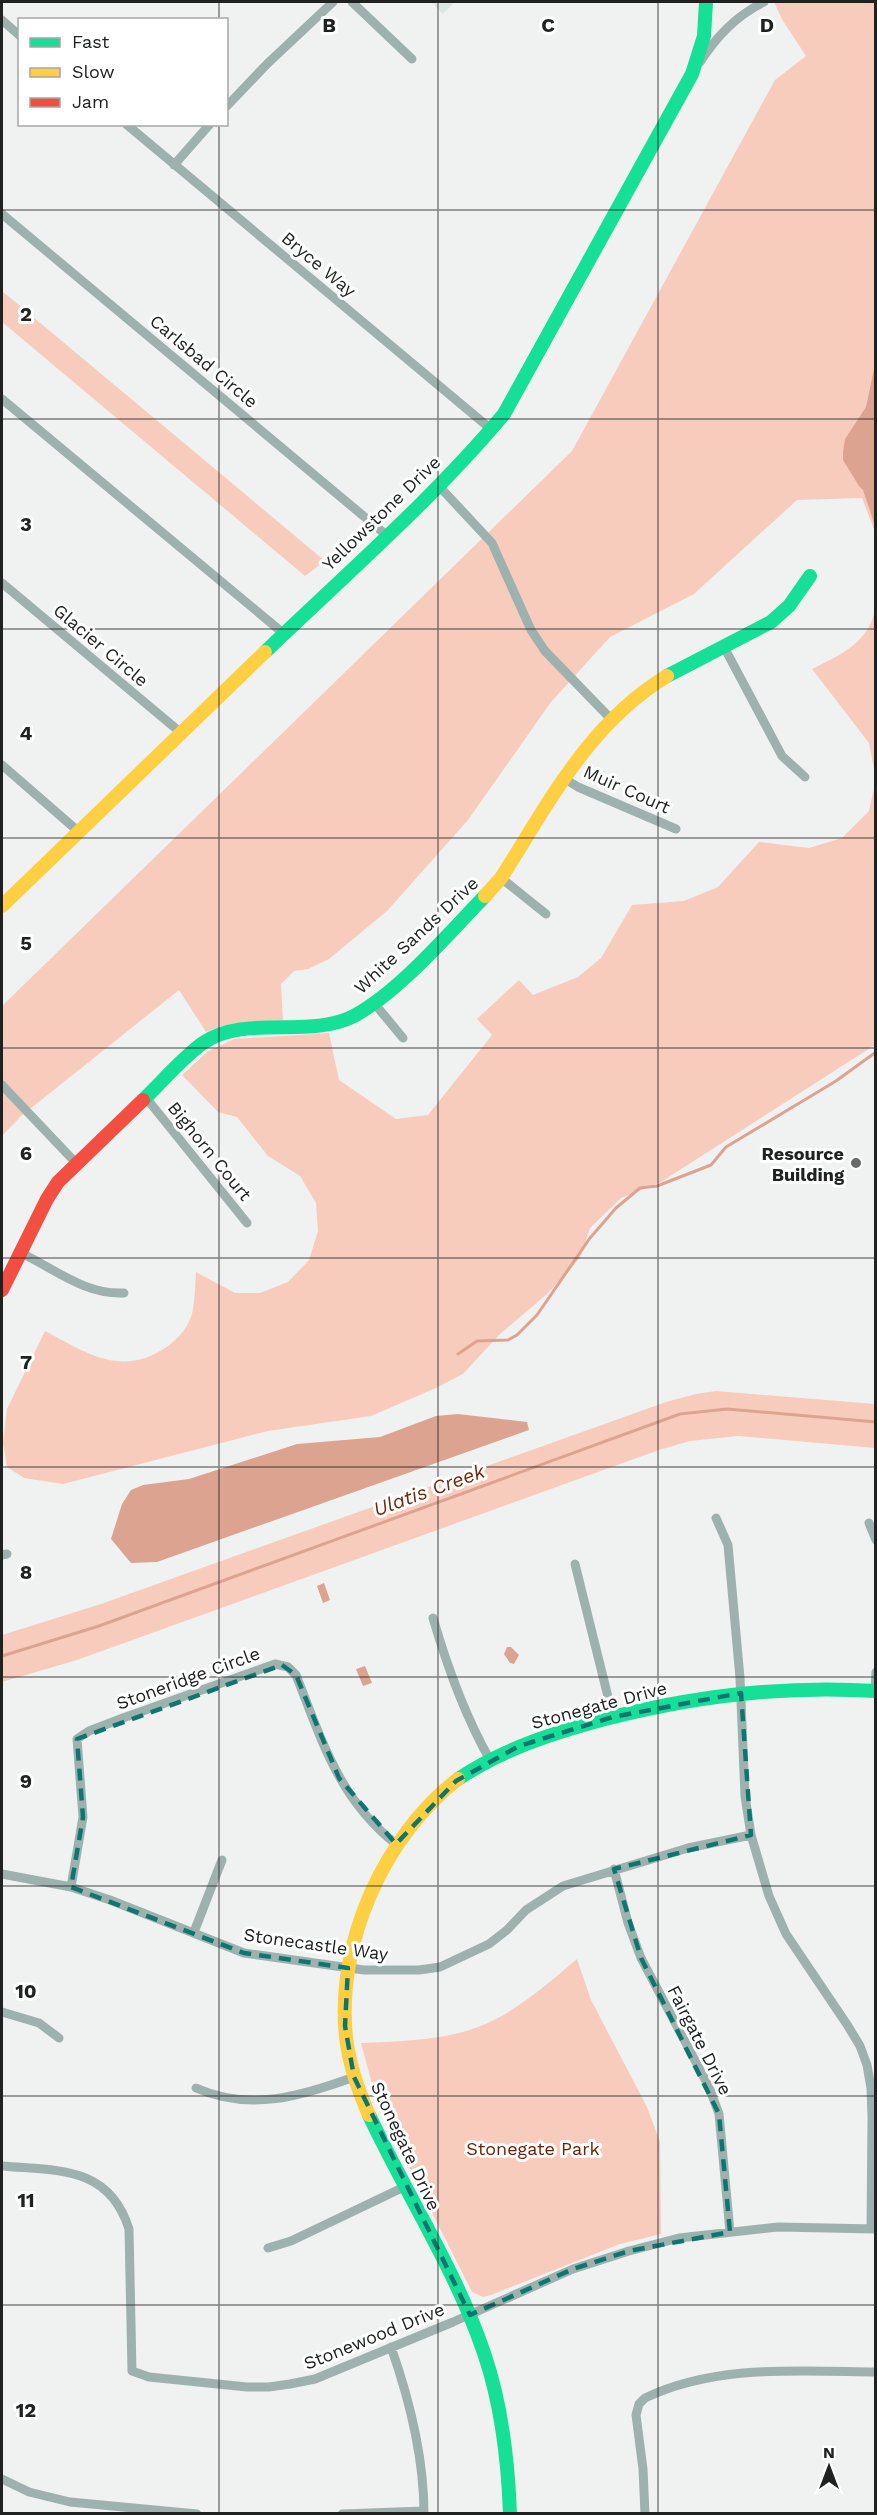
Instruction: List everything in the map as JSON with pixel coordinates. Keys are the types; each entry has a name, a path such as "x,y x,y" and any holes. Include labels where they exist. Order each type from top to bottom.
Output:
{"street":[{"path":"228,105 267,64 333,2"},
{"path":"352,2 412,59"},
{"name":"Yellowstone Drive","path":"692,74 704,36 706,2"},
{"name":"Yellowstone Drive","path":"2,906 438,485 492,430 516,395 692,74 720,34 737,18 764,2"},
{"path":"2,20 18,34"},
{"name":"Bryce Way","path":"128,126 492,430"},
{"path":"174,165 208,126"},
{"name":"Carlsbad Circle","path":"2,214 385,534"},
{"path":"2,399 283,633"},
{"path":"438,485 492,543 531,630 544,651 610,718"},
{"name":"White Sands Drive","path":"2,1290 47,1199 58,1182 203,1043 218,1035 264,1027 320,1025 341,1021 374,1003 448,934 501,878 581,752 610,718 666,676 771,622 789,606 810,576"},
{"name":"Glacier Circle","path":"2,583 180,732"},
{"path":"724,647 782,756 806,777"},
{"path":"2,765 79,832"},
{"name":"Muir Court","path":"565,779 578,787 676,829"},
{"path":"501,878 546,914"},
{"path":"374,1003 403,1038"},
{"path":"2,1085 76,1163"},
{"name":"Bighorn Court","path":"147,1099 247,1223"},
{"path":"21,1253 91,1290 124,1293"},
{"path":"716,1518 728,1545 741,1693 745,1796 751,1835 769,1896 786,1934 848,2026 860,2046 867,2065 872,2107 873,2229"},
{"path":"869,1523 876,1540"},
{"path":"574,1564 613,1717"},
{"path":"433,1618 444,1656 490,1760"},
{"name":"Stoneridge Circle","path":"71,1887 83,1817 77,1739 88,1731 275,1664 288,1667 296,1675 331,1763 350,1796 361,1812 396,1844"},
{"path":"876,1672 876,1691"},
{"name":"Stonegate Drive","path":"510,2514 507,2455 498,2405 486,2359 470,2315 404,2187 365,2106 354,2077 345,2026 348,1968 360,1924 396,1844 424,1812 456,1781 490,1760 519,1746 613,1717 678,1702 741,1693 812,1689 876,1691"},
{"name":"Stonecastle Way","path":"2,1874 71,1887 244,1953 385,1971 440,1967 489,1944 507,1930 526,1910 563,1886 688,1848 751,1835"},
{"path":"194,1932 222,1860"},
{"name":"Fairgate Drive","path":"614,1869 628,1923 641,1958 709,2086 719,2114 730,2232"},
{"path":"2,2012 39,2023 59,2038"},
{"path":"196,2088 227,2098 260,2102 298,2095 354,2077"},
{"name":"Stonewood Drive","path":"2,2166 66,2172 87,2177 109,2192 121,2208 129,2229 132,2371 148,2377 269,2387 315,2379 470,2315 573,2269 679,2238 778,2227 873,2229"},
{"path":"268,2248 291,2241 404,2187"},
{"path":"342,2514 424,2512 419,2449 409,2401 391,2347"},
{"path":"645,2514 643,2469 636,2415 638,2407 645,2398 702,2380 749,2373 876,2372"},
{"path":"2,2479 29,2492 70,2502 197,2514"},
{"path":"69,2514 70,2502"}],"highlighted area":[{"path":"282,1665 296,1675 339,1778 396,1844 456,1781 519,1746 613,1717 741,1693 751,1835 614,1869 641,1958 719,2114 730,2232 629,2251 573,2269 470,2315 354,2077 345,2026 348,1968 244,1953 71,1887 83,1817 77,1739"}],"shaded area":[{"path":"431,2 455,2 443,14"},
{"path":"875,364 875,526 863,490 843,460 843,452 845,439 866,407"},
{"path":"458,1414 527,1422 529,1430 157,1562 131,1563 111,1539 122,1504 131,1490 143,1485 189,1479 297,1444 380,1437 436,1416"},
{"path":"324,1583 330,1600 323,1603 317,1586"},
{"path":"507,1647 511,1647 519,1655 514,1664 510,1663 504,1654"},
{"path":"365,1666 372,1683 363,1686 356,1669"}],"green space":[{"path":"774,2 875,2 875,532 862,498 797,500 694,594 610,637 551,702 468,820 387,911 329,959 308,969 294,971 281,984 283,1020 253,1021 215,1028 206,1032 179,990 20,1117 2,1136 2,1006 572,451 775,80 806,56 783,21"},
{"path":"2,291 325,561 305,576 2,322"},
{"path":"875,607 875,774 869,743 812,669 843,652 861,638 872,619"},
{"path":"875,784 875,1045 661,1182 621,1198 590,1228 580,1258 546,1295 499,1335 463,1374 371,1416 268,1431 63,1484 24,1478 7,1467 3,1443 7,1409 45,1331 76,1348 106,1359 136,1360 152,1355 168,1346 186,1328 193,1309 196,1272 235,1293 260,1293 288,1282 309,1260 318,1231 316,1203 300,1176 268,1156 237,1117 218,1112 182,1075 207,1052 234,1039 329,1033 339,1080 396,1119 428,1115 492,1035 477,1019 519,980 533,995 578,977 601,958 632,905 684,901 718,887 759,842 809,848 842,838 869,811"},
{"path":"716,1391 875,1404 875,1448 738,1436 690,1441 659,1450 77,1660 2,1682 2,1635 101,1604 666,1402"},
{"name":"Stonegate Park","path":"577,1959 591,2000 647,2107 660,2142 661,2234 620,2244 483,2297 472,2292 378,2106 361,2043 447,2036 480,2026 518,2006"}],"waterway":[{"path":"458,1354 477,1341 508,1340 517,1335 537,1315 590,1238 616,1208 640,1188 657,1186 711,1165 726,1147 836,1081 876,1052"},
{"name":"Ulatis Creek","path":"2,1656 99,1626 680,1414 727,1409 876,1422"}],"traffic: fast":[{"path":"265,652 388,536 448,476 504,414 692,74 704,36 706,2"},
{"path":"667,676 771,622 789,606 810,576"},
{"path":"143,1100 195,1049 220,1034 257,1028 317,1026 336,1023 354,1016 389,992 406,977 485,896"},
{"path":"458,1779 475,1768 529,1743 586,1724 638,1711 706,1698 773,1691 876,1691"},
{"path":"369,2115 445,2262 473,2322 484,2353 503,2432 510,2514"}],"traffic: slow":[{"path":"2,906 265,652"},
{"path":"485,896 501,878 554,794 592,741 639,695 667,676"},
{"path":"369,2115 354,2077 346,2037 345,2001 349,1965 358,1929 370,1894 387,1861 408,1830 458,1779"}],"traffic: jam":[{"path":"2,1290 47,1199 58,1182 143,1100"}],"place":[{"name":"Resource Building","path":"856,1163"}]}
